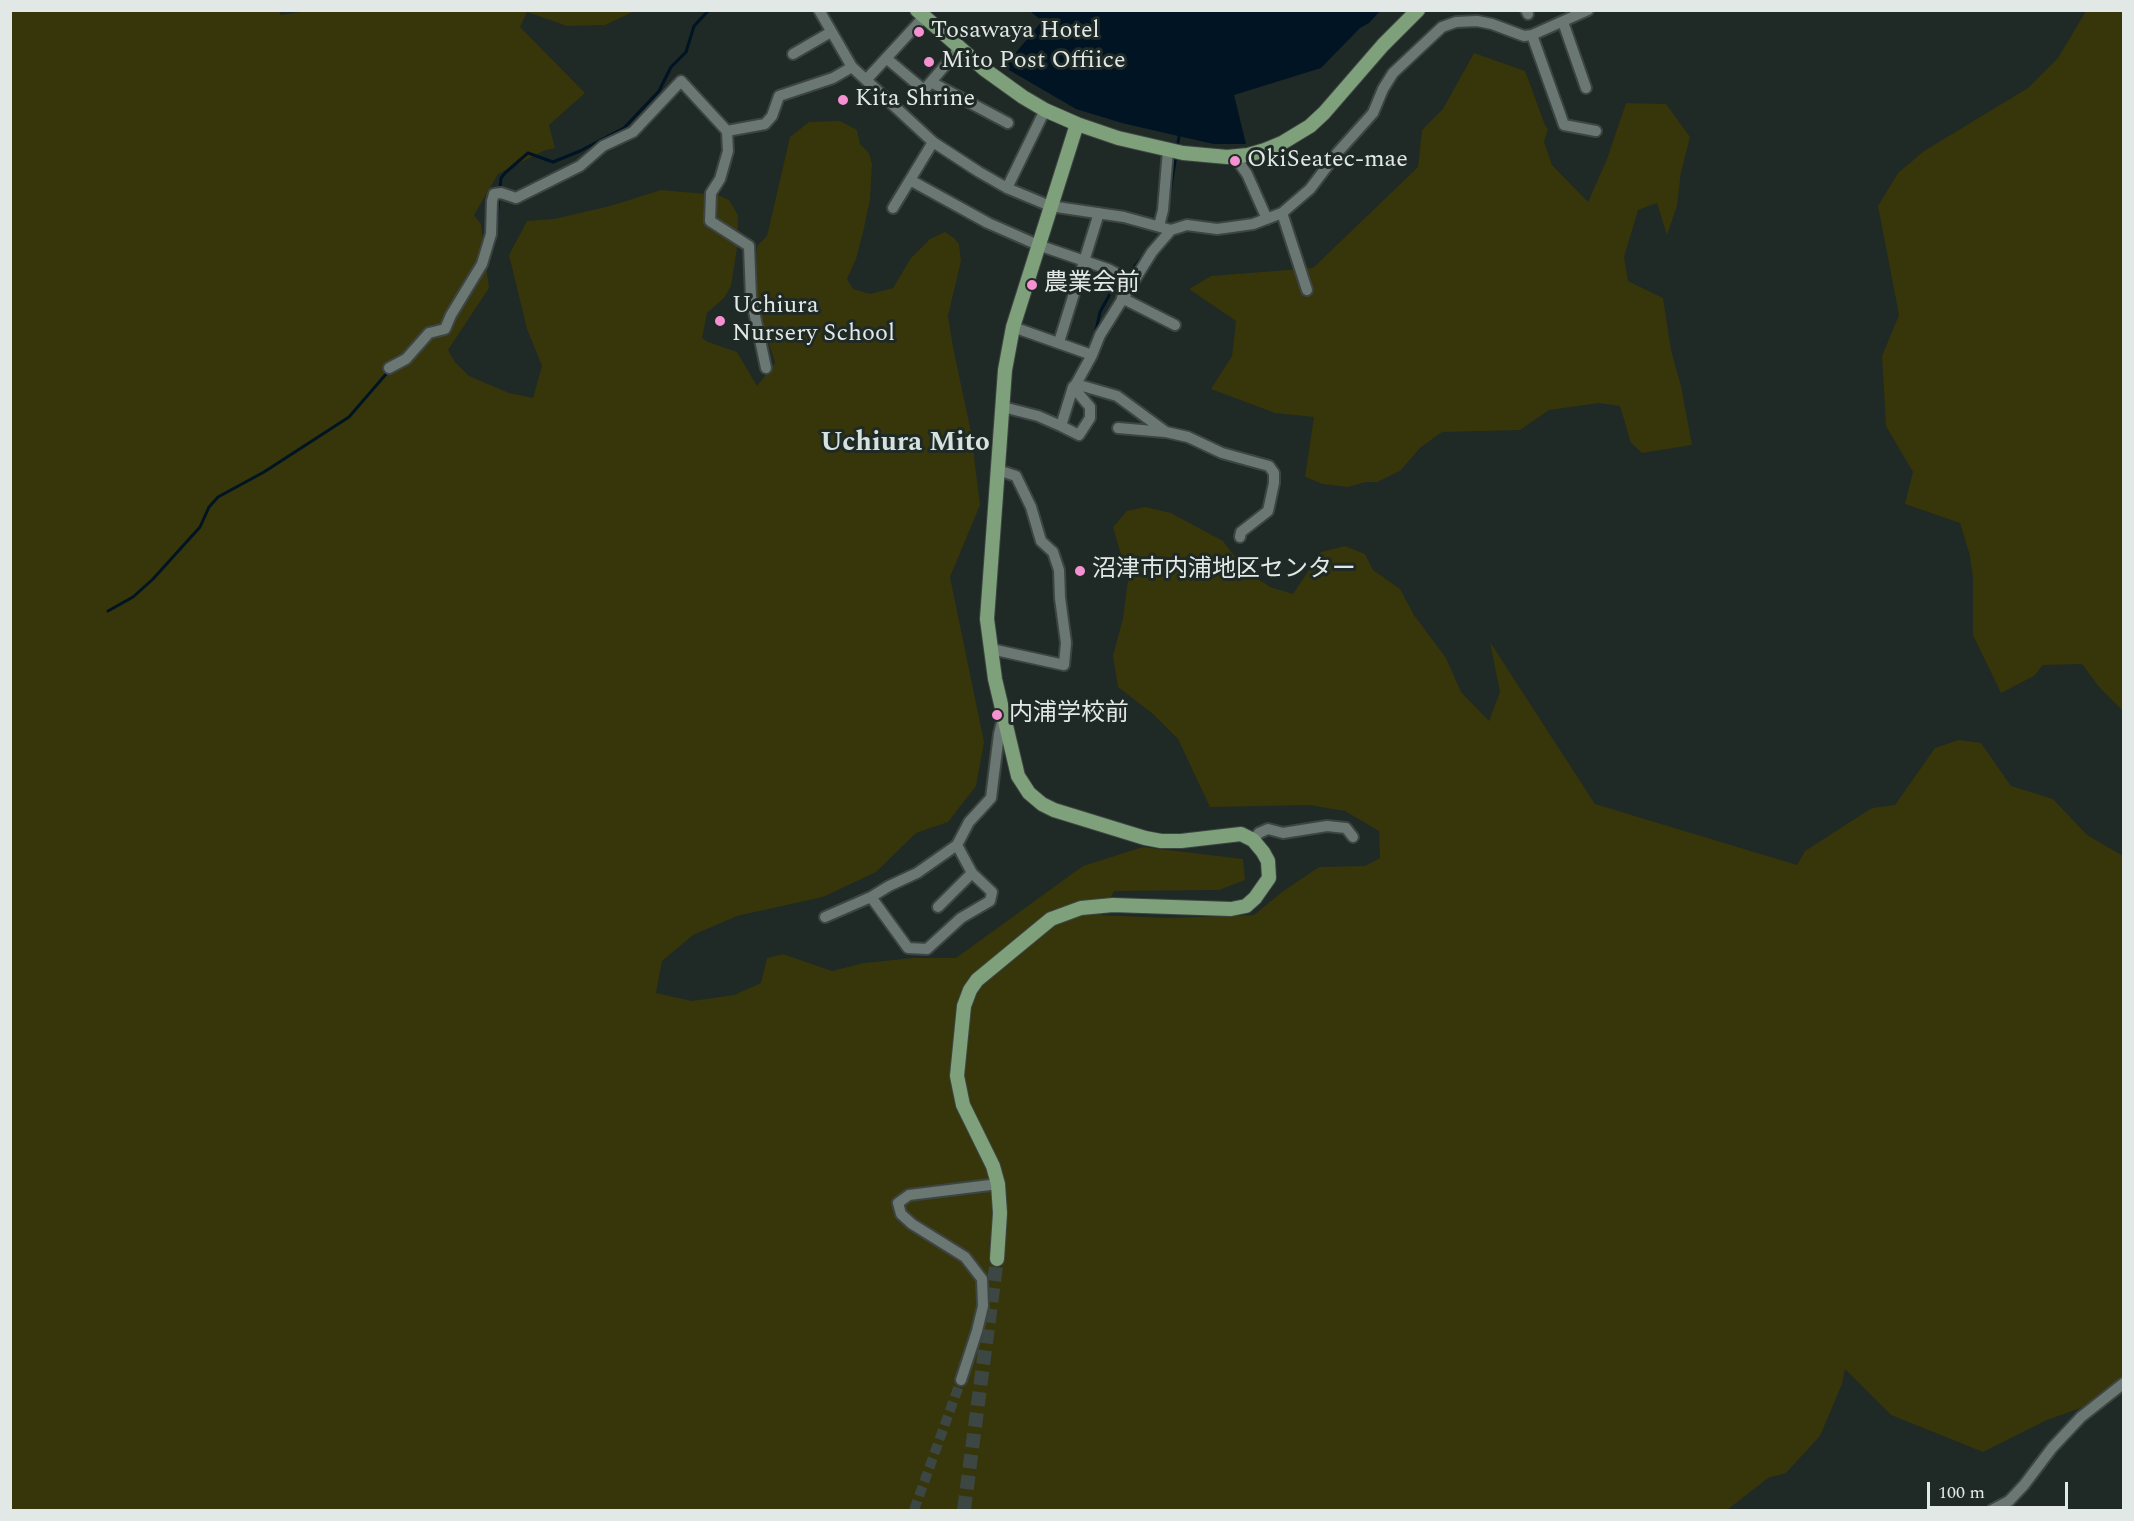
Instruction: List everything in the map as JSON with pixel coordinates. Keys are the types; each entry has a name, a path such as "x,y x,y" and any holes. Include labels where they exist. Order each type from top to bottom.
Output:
{"main road":[{"path":"920,14 988,72 1045,110 1118,138 1183,153 1235,157 1265,150 1282,143 1310,126 1418,10"},
{"path":"997,1259 1000,1213 998,1184 993,1166 963,1105 957,1076 964,1006 977,980 1051,919 1081,908 1113,905 1231,909 1246,906 1255,898 1269,878 1268,861 1253,840 1241,834 1181,841 1145,838 1041,804 1029,793 1017,776 1004,718 987,619 1005,370 1013,327 1077,124"}],"street":[{"path":"819,10 852,67 933,142 1006,188 1050,206 1099,213 1171,230"},
{"path":"1061,426 1075,386 1100,335 1152,252 1171,230 1187,225 1217,229 1253,224 1282,213 1310,189 1338,152 1373,113 1393,73 1442,27 1456,22 1477,21 1524,36 1532,35 1588,10"},
{"path":"866,80 920,14"},
{"path":"1563,22 1586,88"},
{"path":"792,54 831,32"},
{"path":"1532,35 1564,125 1596,131"},
{"path":"886,58 924,90 960,48"},
{"path":"728,131 765,124 772,116 779,96 833,78 852,67"},
{"path":"389,368 406,359 429,333 445,329 450,316 482,264 491,234 492,201 498,194 516,198 580,166 603,146 633,132 662,94 681,81 728,131 728,151 720,179 711,193 710,221 749,246 751,297 766,368"},
{"path":"931,82 1008,123"},
{"path":"1006,188 1045,110"},
{"path":"892,208 933,142"},
{"path":"1159,226 1163,210 1168,150"},
{"path":"1235,157 1247,174 1267,219"},
{"path":"910,180 988,223 1038,245 1108,269 1132,282"},
{"path":"1059,342 1099,213"},
{"path":"1282,213 1307,290"},
{"path":"1122,298 1175,325"},
{"path":"1013,327 1092,355"},
{"path":"1003,408 1038,416 1079,435 1090,418 1090,407 1075,386"},
{"path":"1075,386 1117,396 1166,432"},
{"path":"1119,428 1166,432 1188,437 1222,453 1269,466 1274,473 1274,483 1268,511 1241,532 1240,537"},
{"path":"991,649 1064,665 1066,643 1059,598 1059,570 1053,552 1041,541 1030,507 1016,476 1010,472 998,470"},
{"path":"825,918 917,873 957,845 969,822 991,798 999,734 1004,718"},
{"path":"1253,840 1259,833 1268,829 1283,833 1327,826 1346,828 1353,837"},
{"path":"872,897 908,948 927,949 961,918 990,901 992,892 972,873 957,845"},
{"path":"938,907 972,873"},
{"path":"961,1380 983,1305 982,1279 965,1257 912,1224 901,1214 898,1203 909,1195 998,1184"},
{"path":"1992,1510 2008,1501 2024,1485 2052,1448 2080,1417 2124,1383"}],"shaded area":[{"path":"278,10 281,15 312,10 635,11 605,25 567,26 527,12 520,27 585,93 549,125 555,148 543,151 498,174 474,215 481,224 489,288 448,350 455,362 469,376 509,393 533,398 542,366 527,329 509,255 527,221 554,219 610,206 661,190 718,195 729,200 738,215 737,248 731,286 724,298 707,313 702,338 737,352 757,386 775,363 755,299 757,246 767,236 790,137 809,122 840,121 857,130 860,144 869,153 872,164 870,199 864,228 856,259 847,279 853,289 870,294 893,288 911,258 930,239 945,232 959,244 961,261 948,316 971,432 980,505 950,577 984,742 976,786 948,822 916,833 876,872 823,897 737,916 693,935 662,961 656,993 692,1001 734,995 761,983 767,958 783,954 832,971 864,963 913,958 956,958 1083,866 1143,847 1243,859 1245,880 1219,890 1114,891 1101,915 1167,918 1254,915 1282,892 1319,867 1365,866 1380,858 1379,831 1345,811 1309,805 1210,807 1178,739 1153,714 1118,687 1113,656 1123,618 1128,580 1113,527 1127,511 1145,507 1171,513 1223,541 1245,570 1270,587 1293,594 1321,552 1345,546 1365,554 1373,570 1400,589 1414,615 1446,658 1461,692 1489,721 1500,692 1490,642 1595,804 1797,865 1805,851 1872,808 1895,805 1935,748 1959,740 1981,743 2011,786 2053,799 2087,835 2123,856 2123,1393 2047,1420 1983,1452 1891,1415 1845,1369 1842,1384 1820,1436 1786,1473 1768,1478 1727,1510 11,1510 10,11"},
{"path":"2086,11 2123,11 2123,711 2099,687 2082,664 2043,665 2034,676 2001,693 1973,635 1973,578 1970,556 1960,523 1905,504 1913,472 1886,426 1882,356 1899,315 1878,206 1898,173 1924,151 2028,88 2058,58"},
{"path":"1474,53 1525,71 1548,129 1544,142 1552,165 1588,202 1607,159 1626,103 1666,104 1690,137 1681,172 1677,206 1667,235 1657,203 1638,210 1624,257 1628,281 1663,298 1671,350 1681,386 1692,445 1642,453 1631,443 1620,406 1599,403 1549,410 1520,430 1442,432 1420,448 1400,471 1377,482 1366,482 1348,487 1323,484 1305,477 1314,417 1275,413 1211,389 1232,356 1236,321 1189,289 1211,276 1313,268 1418,167 1422,130 1443,109"}],"water":[{"path":"1030,11 1380,11 1321,68 1234,95 1246,144 1214,144 1122,123 1076,109 1004,67 1042,21"}],"waterway":[{"path":"500,189 501,178 528,153 553,162 624,128 659,91 671,67 686,52 694,26 709,10"},
{"path":"1177,148 1179,137"},
{"path":"1169,199 1176,155"},
{"path":"496,228 499,196"},
{"path":"488,260 494,243"},
{"path":"1127,276 1144,255"},
{"path":"1095,335 1100,312 1110,294 1123,280"},
{"path":"108,611 133,597 153,579 200,527 209,507 218,497 264,472 349,417 387,373 387,370"}],"tunnel":[{"path":"964,1510 997,1259"},
{"path":"914,1510 961,1380"}],"place":[{"name":"Tosawaya Hotel","path":"919,32"},
{"name":"Mito Post Offiice","path":"929,62"},
{"name":"Kita Shrine","path":"843,100"},
{"name":"OkiSeatec-mae","path":"1235,161"},
{"name":"農業会前","path":"1032,285"},
{"name":"Uchiura Nursery School","path":"720,321"},
{"name":"沼津市内浦地区センター","path":"1080,571"},
{"name":"内浦学校前","path":"997,715"}],"district":[{"name":"Uchiura Mito","path":"905,445"}]}
